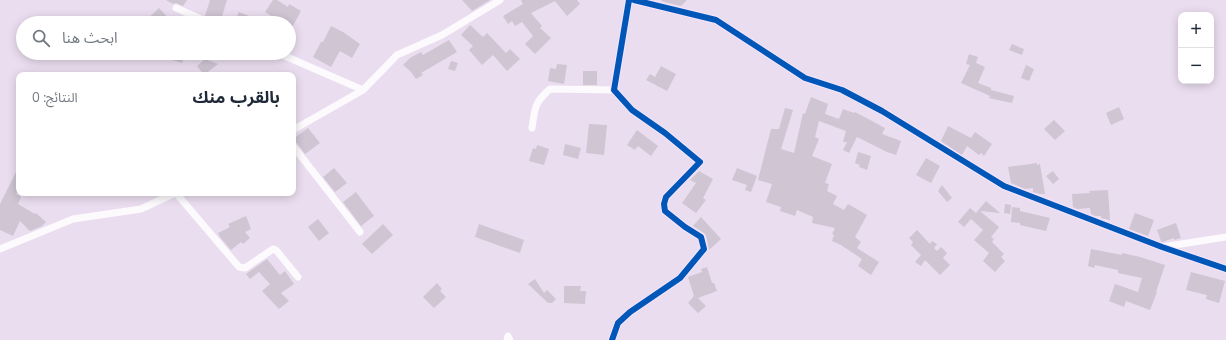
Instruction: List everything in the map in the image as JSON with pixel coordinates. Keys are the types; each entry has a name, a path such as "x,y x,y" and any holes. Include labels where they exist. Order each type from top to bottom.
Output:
{"street":[{"path":"296,128 364,90 397,55 442,35 500,0"},
{"path":"614,90 629,0"},
{"path":"634,0 651,2 716,20 805,78 842,90 882,111 1004,186 1162,247 1226,269"},
{"path":"176,8 194,16"},
{"path":"294,60 364,90"},
{"path":"532,128 536,106 542,96 550,89 614,90 632,110 664,132 700,162 666,198 664,204 665,211 700,237 704,249 680,278 630,312 618,323 612,340"},
{"path":"296,150 360,232"},
{"path":"0,249 73,219 141,209 169,196"},
{"path":"178,196 239,268 245,268 273,250 276,250 298,277"},
{"path":"1162,247 1226,237"},
{"path":"507,340 508,336 510,340"}],"building":[{"path":"166,0 187,0 183,6 176,3 173,4"},
{"path":"210,0 227,0 222,16 205,16"},
{"path":"273,0 277,0 288,7 289,4 301,11 296,20 296,16 271,16 265,12"},
{"path":"462,0 490,0 472,11"},
{"path":"521,0 577,0 580,4 567,16 555,1 531,13 542,26 540,28 551,38 535,54 525,44 533,36 522,22 515,26 512,21 508,24 503,16 523,4"},
{"path":"661,0 687,0 681,6"},
{"path":"159,8 166,16 150,16"},
{"path":"239,12 249,16 237,16"},
{"path":"470,25 483,37 487,33 506,53 510,49 520,59 507,71 493,55 482,65 469,50 473,46 461,35"},
{"path":"331,26 343,32 360,44 352,58 340,51 331,67 313,57"},
{"path":"449,40 457,52 421,73 423,75 416,79 403,65 410,58 421,52 423,55"},
{"path":"1012,44 1024,49 1022,55 1009,50"},
{"path":"969,54 978,57 976,63 985,67 978,83 991,88 991,90 1014,96 1012,103 989,98 990,96 961,83 970,65 966,64"},
{"path":"172,60 183,60 182,63"},
{"path":"204,60 218,64 208,72 202,72 197,66"},
{"path":"451,61 458,63 455,71 448,69"},
{"path":"557,64 567,65 564,84 548,81 550,68 556,69"},
{"path":"1026,65 1034,69 1029,81 1021,78"},
{"path":"661,66 676,74 667,91 646,80 650,74 655,77"},
{"path":"583,71 597,71 597,85 583,85"},
{"path":"811,97 828,104 825,114 839,119 843,109 854,113 855,112 885,128 882,134 901,141 896,155 857,137 849,153 843,150 847,142 843,142 846,131 819,121 815,137 819,139 812,156 832,164 825,183 829,184 827,191 837,196 833,204 844,210 848,204 867,215 855,237 861,242 857,248 879,262 871,275 858,266 862,259 841,245 832,241 834,235 832,234 835,228 812,223 813,217 797,210 795,216 780,211 781,207 766,202 772,184 758,180 771,129 779,129 785,108 793,110 781,149 794,153 803,113 805,114"},
{"path":"1119,107 1124,119 1111,125 1106,113"},
{"path":"1054,120 1065,131 1055,140 1044,129"},
{"path":"589,124 607,125 604,155 586,153"},
{"path":"948,126 971,138 975,132 992,144 984,156 981,153 979,155 967,146 962,155 941,141"},
{"path":"308,128 320,143 305,154 296,142 296,137"},
{"path":"637,130 658,146 651,156 638,146 635,150 627,145"},
{"path":"565,144 581,148 578,159 563,155"},
{"path":"537,145 549,149 544,165 529,161 533,148 536,149"},
{"path":"858,152 871,156 867,170 859,167 860,165 855,163"},
{"path":"926,158 940,166 931,183 916,175"},
{"path":"1037,163 1037,165 1040,164 1045,194 1033,192 1033,188 1025,189 1011,183 1008,167"},
{"path":"334,168 347,183 335,192 323,177"},
{"path":"737,168 757,176 751,192 745,190 747,185 732,180"},
{"path":"699,171 713,179 703,198 706,200 696,213 682,203 696,183 690,180"},
{"path":"1053,171 1059,179 1053,184 1046,176"},
{"path":"16,172 16,196 21,197 18,204 35,214 36,213 46,222 42,226 30,231 20,221 13,236 0,230 0,204"},
{"path":"942,185 952,198 947,202 938,191"},
{"path":"1108,190 1110,220 1091,214 1090,208 1077,209 1073,207 1072,194"},
{"path":"356,192 374,216 361,226 343,202"},
{"path":"986,201 1000,213 980,211 999,227 991,237 994,239 992,242 1004,254 1001,257 1005,261 995,272 983,261 989,253 974,240 983,230 971,219 964,227 958,222 970,208 976,213"},
{"path":"1005,204 1011,205 1010,214 1004,213"},
{"path":"1012,207 1020,208 1020,211 1050,218 1046,231 1020,225 1020,223 1011,222"},
{"path":"1135,213 1154,220 1148,236 1129,229"},
{"path":"246,216 251,229 245,232 250,238 243,244 241,242 231,250 218,233 230,227 228,224"},
{"path":"701,217 721,239 709,250 706,235 693,226"},
{"path":"318,219 329,233 319,241 308,227"},
{"path":"1176,223 1181,238 1174,240 1174,238 1162,242 1157,230"},
{"path":"383,224 393,235 372,254 362,244"},
{"path":"479,224 524,240 520,253 475,237"},
{"path":"917,230 930,244 932,241 937,244 934,248 937,251 941,247 947,253 943,258 950,265 940,275 925,260 921,266 915,262 921,255 911,245 913,242 909,238"},
{"path":"1091,249 1122,255 1122,253 1165,265 1150,310 1126,301 1124,307 1109,301 1115,284 1138,292 1142,278 1118,273 1118,270 1095,265 1094,268 1088,266"},
{"path":"267,259 280,275 285,271 294,284 281,293 289,301 279,309 262,291 270,284 259,272 250,279 246,274"},
{"path":"707,267 712,283 714,283 717,291 698,298 706,306 698,313 688,303 694,296 688,277 702,272 701,269"},
{"path":"1191,272 1225,281 1219,303 1206,299 1207,295 1186,290"},
{"path":"535,279 544,293 547,290 556,299 552,303 548,303 528,284"},
{"path":"437,283 442,289 440,291 446,297 434,308 423,297"},
{"path":"564,286 581,286 580,291 586,291 585,304 564,303"}],"cycle path":[{"path":"612,340 618,323 630,312 680,278 704,249 701,237 685,227 665,211 664,204 666,197 700,162 665,133 632,110 614,90 629,0"},
{"path":"634,0 716,20 805,78 842,90 882,111 1004,186 1162,247 1226,269"}]}
